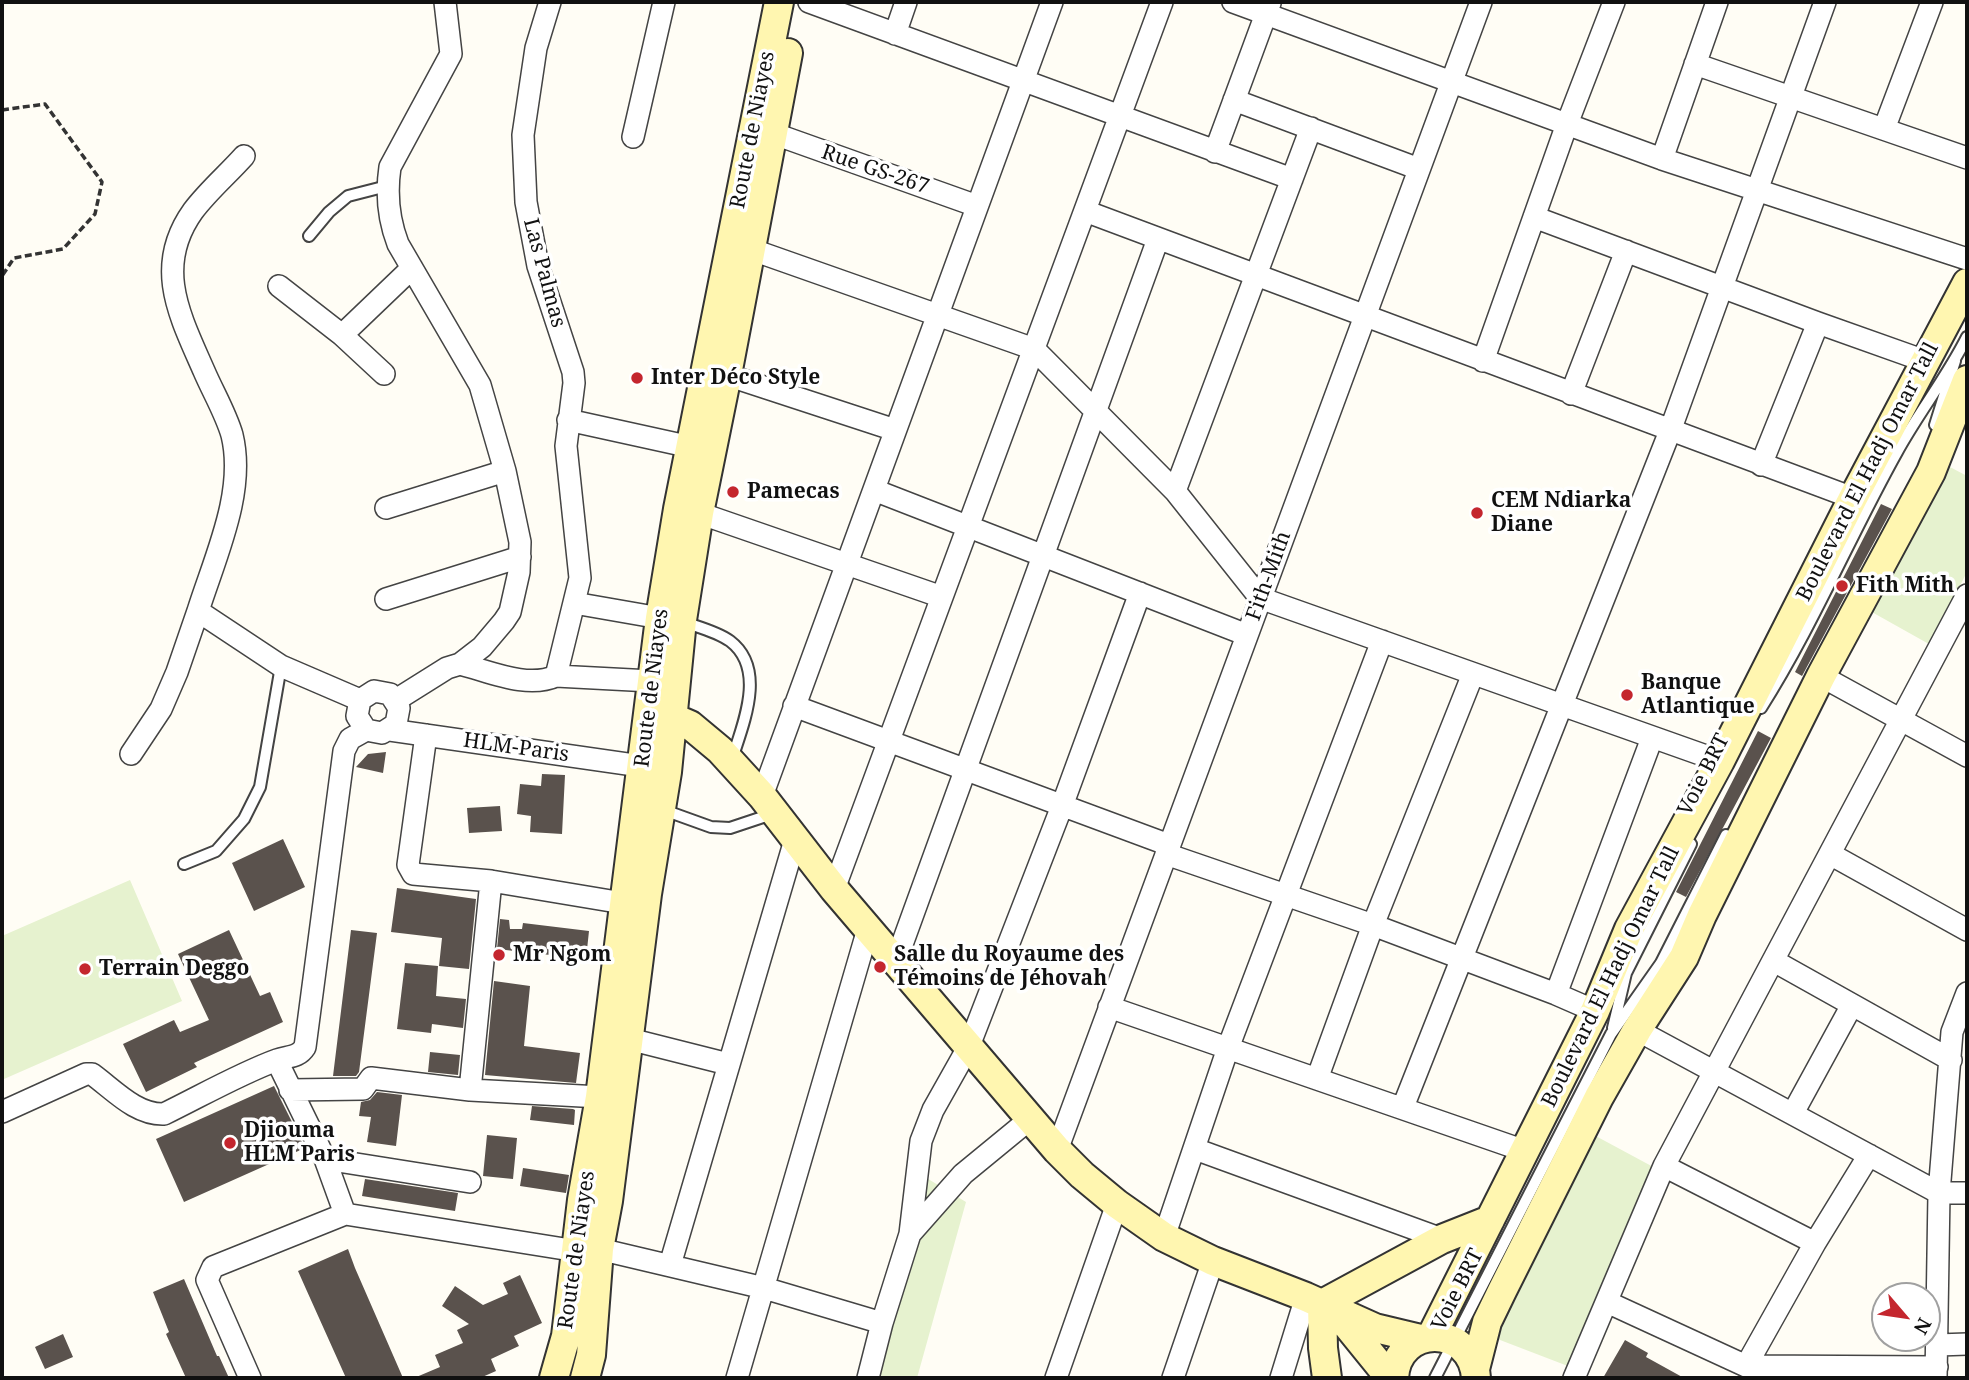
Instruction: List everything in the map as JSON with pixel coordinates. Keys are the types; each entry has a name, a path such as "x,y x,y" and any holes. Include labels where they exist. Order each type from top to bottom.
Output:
{"main road":[{"name":"Route de Niayes","path":"585,1378 591,1355 588,1250 582,1200 600,1097 642,766 657,701 671,619 691,447 779,2"},
{"name":"Route de Niayes","path":"554,1378 588,1250 629,1039 647,894 661,809 657,701 671,619 699,513 798,2"},
{"name":"Boulevard El Hadj Omar Tall","path":"1435,1339 1490,1220 1595,1011 1629,929 1723,769 1853,498 1967,283"},
{"name":"Boulevard El Hadj Omar Tall","path":"1476,1374 1487,1322 1599,1097 1624,1032 1684,957 1702,915 1821,676 1961,412 1961,370"},
{"path":"657,701 700,732 731,763 834,889 1057,1150 1117,1204 1164,1237 1213,1261 1321,1303 1375,1328 1435,1339"},
{"path":"1321,1303 1442,1239 1490,1220"},
{"path":"1321,1303 1326,1378"},
{"path":"1321,1303 1392,1378"},
{"name":"Boulevard El Hadj Omar Tall","path":"1392,1378 1400,1356 1409,1346 1435,1339 1470,1355 1476,1374"}],"street":[{"path":"396,700 447,668 460,664 482,647 510,612 519,572 520,542 505,471 480,385 398,244 391,226 387,186 390,167 451,54 445,2"},
{"name":"Las Palmas","path":"550,2 536,48 523,135 526,202 538,266 573,372 573,396 566,446 580,578 556,676"},
{"path":"633,137 664,2"},
{"path":"809,2 1292,179"},
{"path":"895,34 906,2"},
{"path":"768,805 794,706 1052,2"},
{"path":"834,889 1162,2"},
{"path":"1233,2 1268,8 1451,82 1662,159 1967,259"},
{"name":"Fith-Mith","path":"1057,1150 1481,2"},
{"path":"1483,361 1567,124 1614,2"},
{"path":"1662,159 1717,2"},
{"path":"1403,1107 1670,431 1825,2"},
{"path":"1884,129 1932,2"},
{"path":"1215,152 1268,8"},
{"path":"1695,64 1967,158"},
{"path":"1234,100 1419,169"},
{"path":"1175,491 1311,128"},
{"name":"Rue GS-267","path":"772,133 977,206"},
{"path":"131,754 160,709 177,671 235,493 232,435 177,307 171,265 179,236 194,211 244,156"},
{"path":"1085,211 1853,498"},
{"path":"1534,217 1925,361"},
{"path":"896,961 1158,239"},
{"path":"750,249 1034,349 1175,491 1260,598 1562,704 1653,738 1723,769"},
{"path":"1571,394 1626,251"},
{"path":"342,335 412,268"},
{"path":"279,286 342,335 384,374"},
{"path":"1761,465 1818,323"},
{"path":"727,375 895,430"},
{"path":"568,420 691,447"},
{"path":"386,508 505,471"},
{"path":"874,490 1247,635"},
{"path":"699,513 942,597"},
{"path":"386,599 520,557"},
{"path":"868,1378 882,1323 911,1234 922,1141 933,1110 969,1046 1062,806 1140,593"},
{"path":"1574,1378 1664,1166 1967,595"},
{"path":"574,603 671,619"},
{"path":"198,611 281,666 360,700"},
{"path":"1164,1237 1228,1048 1382,641"},
{"path":"460,664 529,681 547,680 556,676 657,701"},
{"path":"1317,1079 1373,925 1473,674"},
{"path":"1821,676 1967,756"},
{"path":"2,1112 86,1074 92,1074 139,1109 150,1114 164,1114 277,1060 298,1055 305,1047 344,751 350,739 366,730 382,733 390,730 399,716 399,708 396,700 383,691 374,691 360,700 357,716 366,730"},
{"path":"794,706 1062,806 1287,896 1556,993 1595,1011"},
{"name":"HLM-Paris","path":"390,730 642,766"},
{"path":"426,735 408,865 412,873 491,881 623,902"},
{"path":"1556,993 1653,738"},
{"path":"670,1265 795,840"},
{"path":"1830,854 1967,930"},
{"path":"470,1090 491,881"},
{"path":"737,1378 868,929"},
{"path":"1774,961 1951,1060"},
{"path":"1938,1282 1939,1193 1951,1060 1960,1032 1967,993"},
{"path":"1793,1113 1852,1005"},
{"path":"1110,1007 1525,1151"},
{"path":"1624,1032 1715,1071 1939,1193 1967,1193"},
{"path":"629,1039 728,1064"},
{"path":"277,1060 325,1159 345,1214"},
{"path":"290,1090 363,1089 371,1078 470,1090 600,1097"},
{"path":"911,1234 962,1174 1030,1119"},
{"path":"1195,1149 1442,1239"},
{"path":"1746,1366 1815,1243 1869,1155"},
{"path":"325,1159 470,1182"},
{"path":"1664,1166 1815,1243"},
{"path":"1056,1378 1117,1204"},
{"path":"250,1378 207,1280 209,1272 213,1267 345,1214 588,1250 670,1265 764,1288 882,1323"},
{"path":"1172,1378 1213,1261"},
{"path":"1607,1302 1746,1366 1937,1373 1938,1352"},
{"path":"1281,1378 1321,1303"},
{"path":"1941,1345 1967,1344"}],"lane":[{"path":"310,236 329,212 348,196 387,186"},
{"name":"Voie BRT","path":"1934,431 1961,370 1967,337"},
{"name":"Voie BRT","path":"1723,769 1790,662 1898,450 1961,370"},
{"path":"1780,731 1814,674 1895,513"},
{"path":"671,619 730,641 746,661 751,688 731,763"},
{"path":"184,864 216,851 244,819 260,788 281,666"},
{"path":"661,809 711,827 730,828 768,805"},
{"name":"Voie BRT","path":"1435,1378 1435,1339 1624,1032 1734,820"},
{"name":"Voie BRT","path":"1624,1032 1626,972 1694,838"}],"path":[{"path":"2,110 45,104 102,182 95,214 63,249 14,258 2,276"}],"green space":[{"path":"1950,467 1967,476 1967,572 1952,601 1936,648 1870,611"},
{"name":"Terrain Deggo","path":"130,880 182,1001 4,1079 2,936"},
{"path":"1592,1134 1657,1169 1573,1368 1487,1335"},
{"path":"920,1174 966,1202 917,1378 865,1378"}],"building":[{"path":"1881,504 1892,509 1802,676 1795,672"},
{"path":"1758,731 1771,738 1686,897 1676,892"},
{"path":"386,752 383,773 356,767 368,754"},
{"path":"542,774 565,775 562,834 530,832 531,816 517,814 520,784 541,786"},
{"path":"500,806 502,831 469,833 467,808"},
{"path":"283,839 305,887 254,911 232,863"},
{"path":"397,888 476,899 469,969 439,966 442,938 391,932"},
{"path":"500,919 509,920 510,929 522,929 523,923 589,931 586,959 497,949"},
{"path":"229,930 260,996 270,992 283,1022 194,1063 197,1067 146,1092 123,1044 174,1020 180,1032 209,1020 178,954"},
{"path":"351,930 377,933 359,1072 356,1076 333,1076"},
{"path":"405,963 438,966 436,996 466,999 463,1028 432,1024 431,1033 397,1029"},
{"path":"494,981 530,986 524,1046 580,1053 576,1083 485,1075"},
{"path":"430,1052 460,1055 458,1075 428,1072"},
{"name":"Djiouma HLM Paris","path":"274,1086 305,1148 184,1202 156,1139"},
{"path":"377,1092 402,1095 396,1146 367,1142 371,1117 359,1116 361,1102 370,1100"},
{"path":"532,1106 573,1109 574,1125 530,1120"},
{"path":"487,1135 517,1138 513,1179 483,1176"},
{"path":"523,1168 569,1175 566,1193 520,1186"},
{"path":"365,1179 458,1193 455,1211 362,1196"},
{"path":"348,1249 403,1378 346,1378 298,1271"},
{"path":"520,1275 542,1323 514,1336 519,1346 491,1359 496,1371 480,1378 414,1378 440,1367 435,1355 463,1343 457,1330 469,1324 442,1306 455,1286 483,1305 508,1294 503,1283"},
{"path":"184,1279 229,1378 186,1378 166,1334 169,1332 153,1292"},
{"path":"63,1334 73,1357 45,1369 35,1347"},
{"path":"1625,1340 1648,1353 1646,1357 1684,1378 1603,1378"}],"place":[{"name":"Inter Déco Style","path":"637,378"},
{"name":"Pamecas","path":"733,492"},
{"name":"CEM Ndiarka Diane","path":"1477,513"},
{"name":"Fith Mith","path":"1842,586"},
{"name":"Banque Atlantique","path":"1627,695"},
{"name":"Mr Ngom","path":"499,955"},
{"name":"Salle du Royaume des Témoins de Jéhovah","path":"880,967"},
{"name":"Terrain Deggo","path":"85,969"},
{"name":"Djiouma HLM Paris","path":"230,1143"}]}
